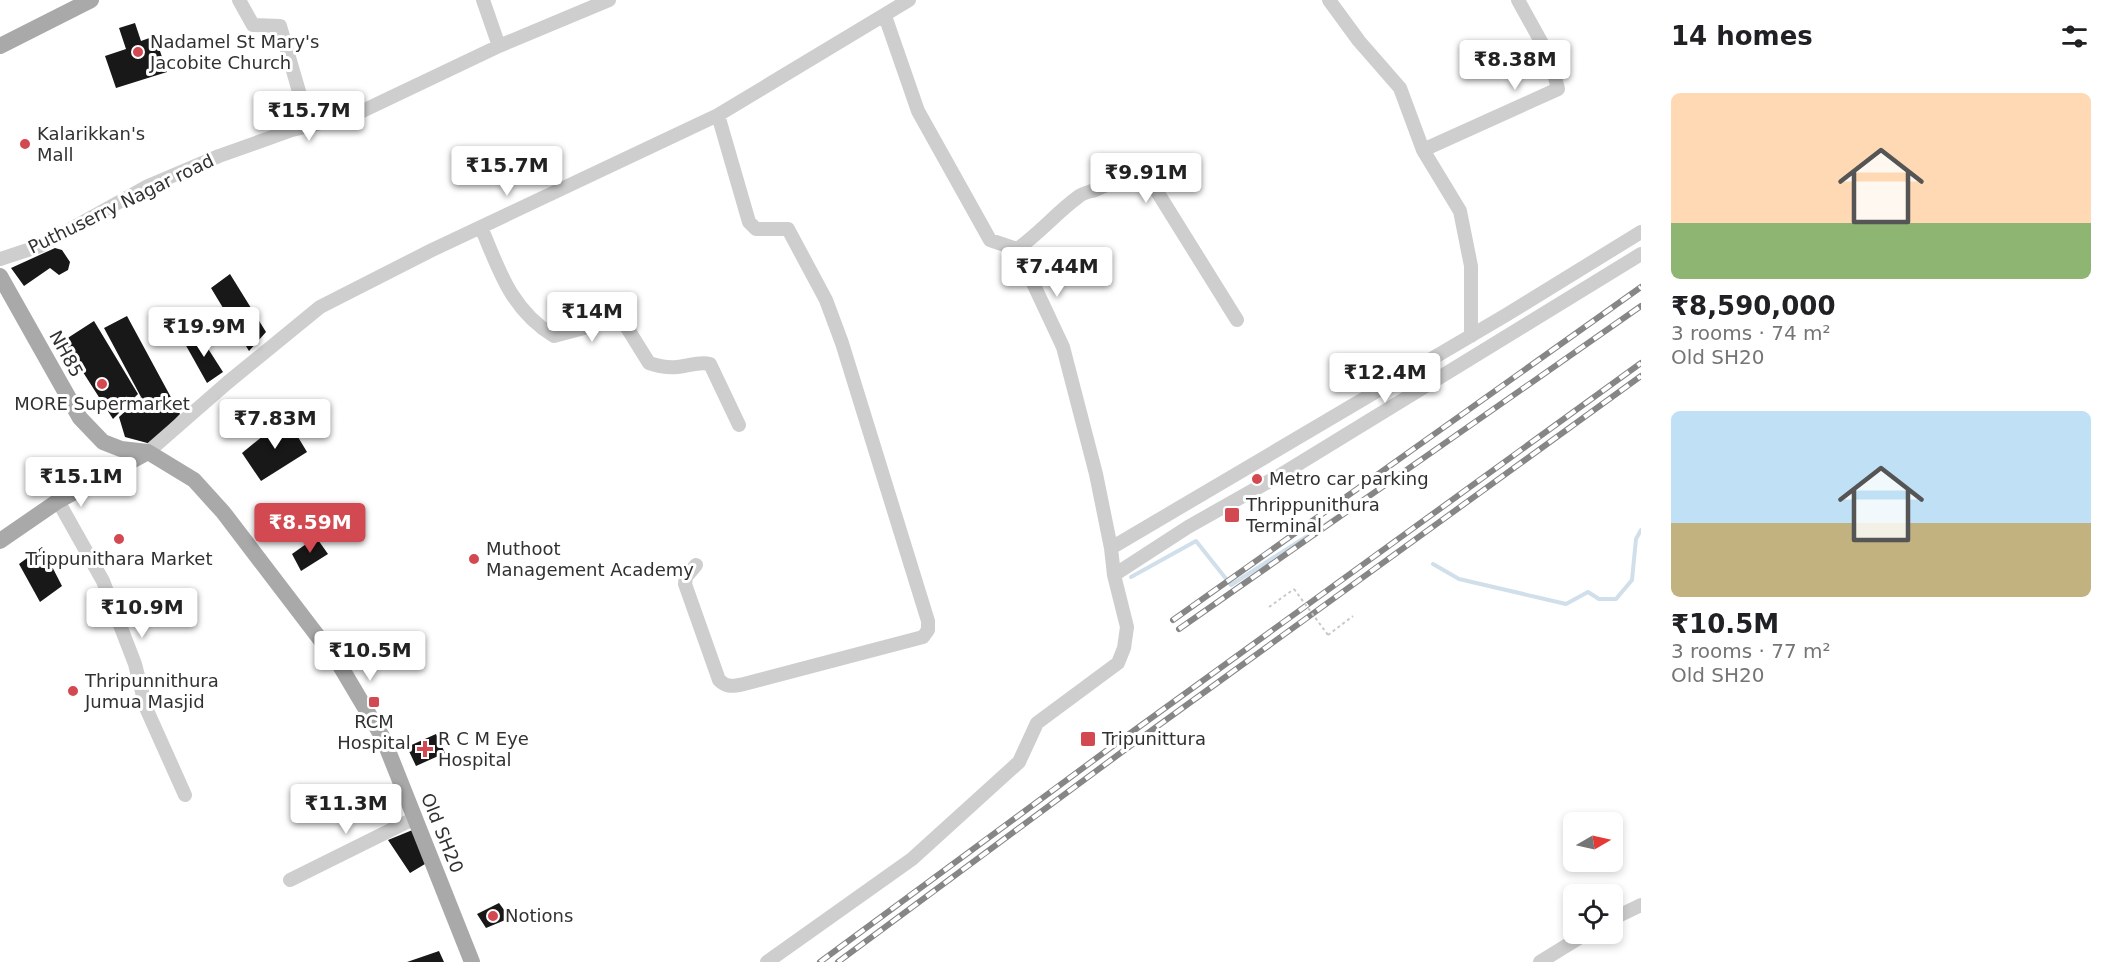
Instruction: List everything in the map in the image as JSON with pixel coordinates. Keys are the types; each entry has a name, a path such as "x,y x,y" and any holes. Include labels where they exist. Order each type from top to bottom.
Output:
{"main road":[{"path":"0,46 91,0"},
{"name":"NH85","path":"0,276 80,418 103,442 121,449 148,452 173,467"},
{"path":"0,541 58,501 148,452"},
{"name":"Old SH20","path":"173,467 194,480 223,512 339,664 384,738 472,962"}],"street":[{"path":"239,0 252,25 280,26 309,126"},
{"path":"483,0 499,46"},
{"name":"Puthuserry Nagar road","path":"0,259 40,246 146,187 219,156 309,126 354,115 499,46 609,0"},
{"path":"148,452 227,383 320,307 481,227 718,115 909,0"},
{"path":"1329,0 1400,88 1423,150 1460,212 1471,266 1471,336"},
{"path":"1423,150 1558,89 1550,58 1518,0"},
{"path":"767,962 912,859 1019,762 1037,723 1118,663 1124,648 1127,627 1114,575 1096,474 1063,347 1017,249 990,240 918,111 885,16"},
{"path":"696,565 686,577 685,584 719,680 724,685 744,684 923,637 928,630 928,621 845,353 826,300 788,229 756,229 749,222 718,115"},
{"path":"1017,249 1079,195 1129,178 1142,180 1153,185 1237,320"},
{"path":"481,227 509,293 543,329 554,336 621,318 649,363 667,368 699,362 710,364 739,424"},
{"path":"1111,548 1471,336 1641,232"},
{"path":"1114,575 1188,527 1282,474 1641,254"},
{"path":"58,501 103,581 135,664 146,708 185,795"},
{"path":"290,880 415,818"},
{"path":"1623,914 1641,905"},
{"path":"1540,962 1569,944"}],"path":[{"path":"1269,607 1294,589 1328,635 1353,616"}],"building":[{"name":"Nadamel St Mary's Jacobite Church","path":"135,23 141,41 155,36 167,72 116,88 105,56 126,49 119,28"},
{"path":"55,248 62,250 70,262 68,270 59,275 50,268 24,286 11,268"},
{"path":"230,274 266,332 249,351 211,288"},
{"path":"127,316 180,414 151,444 125,437 119,417 141,397 104,328"},
{"path":"94,321 138,394 113,419 63,341"},
{"path":"198,333 223,372 207,383 184,342 193,339"},
{"path":"286,417 307,452 261,481 242,453"},
{"path":"316,537 328,554 301,571 292,554"},
{"path":"42,547 62,586 40,602 19,564"},
{"path":"436,734 445,753 416,766 407,747"},
{"path":"415,829 430,861 410,873 388,840"},
{"name":"Notions","path":"499,903 510,918 486,928 477,914"},
{"path":"439,951 444,962 407,962"}],"waterway":[{"path":"1131,577 1196,541 1231,585 1387,485"},
{"path":"1433,564 1459,579 1566,604 1588,592 1599,599 1616,599 1632,580 1636,539 1641,530"}],"railway":[{"path":"1173,620 1641,287"},
{"path":"1179,629 1641,306"},
{"path":"820,962 1125,737 1641,363"},
{"path":"838,962 1130,746 1641,376"}],"place":[{"name":"Nadamel St Mary's Jacobite Church","path":"138,52"},
{"name":"Kalarikkan's Mall","path":"25,144"},
{"name":"MORE Supermarket","path":"102,384"},
{"name":"Metro car parking","path":"1257,479"},
{"name":"Thrippunithura Terminal","path":"1232,515"},
{"name":"Trippunithara Market","path":"119,539"},
{"name":"Muthoot Management Academy","path":"474,559"},
{"name":"Thripunnithura Jumua Masjid","path":"73,691"},
{"name":"RCM Hospital","path":"374,702"},
{"name":"Tripunittura","path":"1088,739"},
{"name":"R C M Eye Hospital","path":"425,749"},
{"name":"Notions","path":"493,916"}]}
